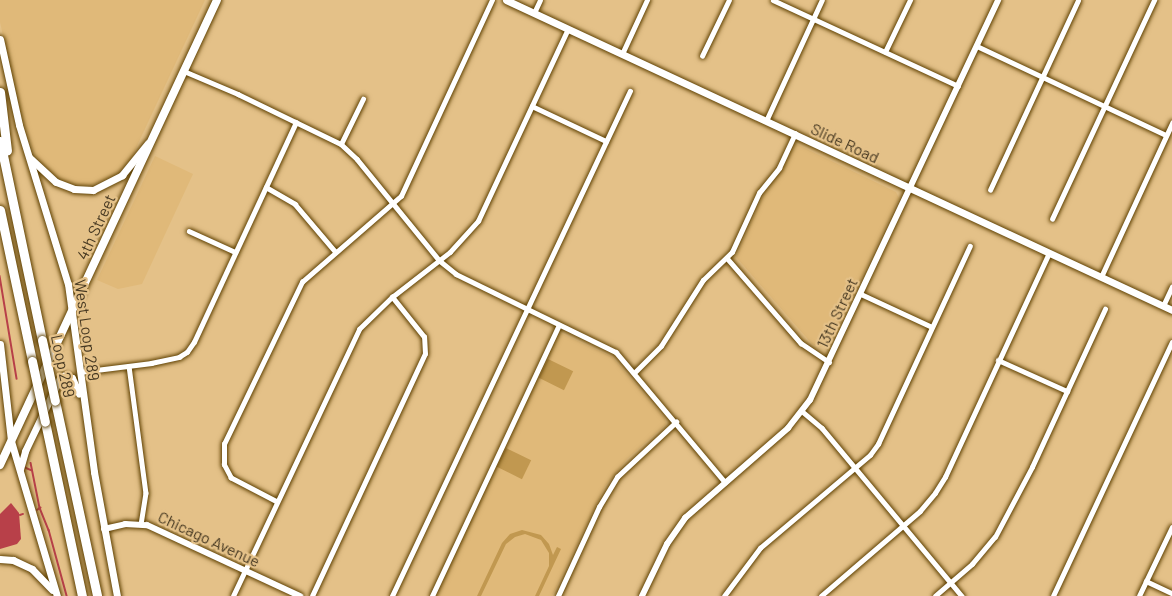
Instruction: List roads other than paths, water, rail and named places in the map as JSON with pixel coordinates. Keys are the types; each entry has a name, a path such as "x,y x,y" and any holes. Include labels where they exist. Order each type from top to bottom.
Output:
{"highway":[{"path":"0,92 13,201"},
{"name":"Loop 289","path":"0,141 97,596"},
{"name":"Loop 289","path":"0,210 82,596"}],"main road":[{"name":"4th Street","path":"0,465 217,0"},
{"name":"Slide Road","path":"506,0 1172,310"},
{"name":"West Loop 289","path":"0,39 28,155 65,275 104,529 117,596"},
{"path":"28,155 56,182 74,189 93,190 123,175 152,139"},
{"path":"0,344 11,441 56,596"},
{"path":"20,476 25,451 63,376 72,378 77,385 87,423"},
{"path":"0,559 13,560 32,569 46,581 56,596"}],"street":[{"path":"277,502 231,478 223,459 226,439 296,291 311,272 401,196 492,0"},
{"path":"534,13 540,0"},
{"path":"622,54 647,0"},
{"path":"702,56 729,0"},
{"path":"773,0 958,86"},
{"path":"766,121 822,0"},
{"path":"885,52 910,0"},
{"name":"13th Street","path":"642,596 675,530 697,505 803,412 829,362 999,0"},
{"path":"990,190 1078,0"},
{"path":"1052,219 1154,0"},
{"path":"233,596 350,344 367,319 460,242 478,221 568,29"},
{"path":"977,46 1167,135"},
{"path":"184,71 341,144 357,159 439,260 470,283 616,352 725,482"},
{"path":"392,596 525,309 630,91"},
{"path":"341,144 363,99"},
{"path":"532,106 606,141"},
{"path":"80,372 171,359 187,352 194,342 296,122"},
{"path":"1101,277 1172,123"},
{"path":"634,373 661,346 703,280 728,258 737,244 759,193 778,168 795,134"},
{"path":"266,187 295,204 335,251"},
{"path":"189,231 235,252"},
{"path":"724,596 760,549 856,469 878,444 970,246"},
{"path":"821,596 920,511 945,477 1049,253"},
{"path":"728,258 801,343 829,362"},
{"path":"1163,306 1172,287"},
{"path":"861,294 932,327"},
{"path":"312,596 425,354 424,337 393,297"},
{"path":"935,596 972,564 995,537 1105,309"},
{"path":"432,596 559,324"},
{"path":"1053,596 1172,342"},
{"path":"998,360 1066,391"},
{"path":"129,366 146,493 141,524"},
{"path":"803,412 822,428 962,596"},
{"path":"558,596 599,507 617,477 676,422"},
{"path":"218,435 226,439"},
{"path":"133,445 140,444"},
{"name":"Chicago Avenue","path":"104,529 141,524 300,596"},
{"path":"1139,596 1172,526"},
{"path":"1146,581 1172,593"}],"waterway":[{"path":"0,276 17,379"},
{"path":"31,463 40,508"},
{"path":"24,467 31,470"},
{"path":"37,510 40,508 49,530 67,596"}]}
